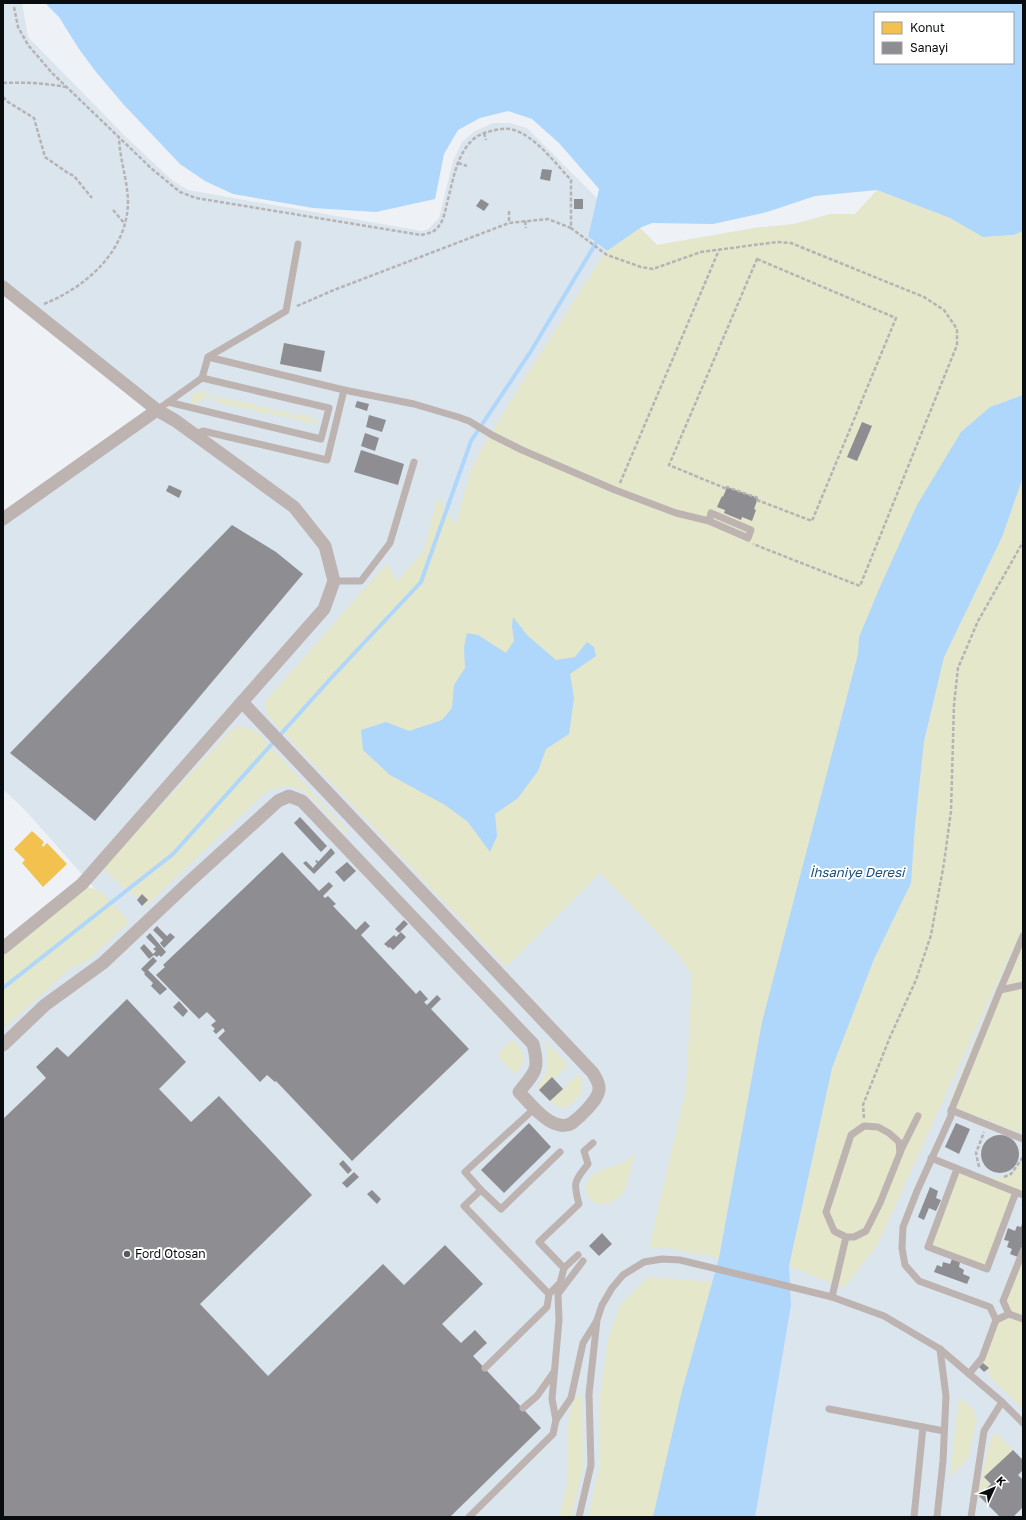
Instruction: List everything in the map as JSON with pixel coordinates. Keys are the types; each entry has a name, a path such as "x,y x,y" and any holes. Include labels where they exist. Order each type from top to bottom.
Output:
{"street":[{"path":"3,287 163,406 176,420 294,507 325,546 334,581 324,609 82,884 3,948"},
{"path":"3,519 163,406"},
{"path":"3,1045 45,1005 103,964 189,882 278,801 289,796 302,801 533,1044 537,1059 534,1073 519,1092 535,1108 552,1123 561,1125 570,1124 596,1100 599,1091 599,1082 593,1073 242,702"}],"lane":[{"path":"163,406 202,378 208,357 286,311 298,244"},
{"path":"208,357 344,390 414,404 469,421 492,435 522,450 617,491 676,514 709,521 748,538"},
{"path":"163,406 321,439 329,408 202,378"},
{"path":"195,434 203,431 327,460 344,390"},
{"path":"334,581 361,581 390,543 414,462"},
{"path":"1023,936 951,1110 951,1116 916,1191 904,1227 902,1248 905,1265 919,1281 990,1307 1003,1301 1023,1251"},
{"path":"1000,990 1023,986"},
{"path":"535,1108 465,1172 501,1210 560,1152"},
{"path":"951,1110 1023,1139"},
{"path":"900,1153 899,1142 890,1133 878,1127 864,1126 851,1135 826,1212 834,1231 846,1237 854,1237 866,1231 880,1203 900,1153 918,1116"},
{"path":"564,1268 539,1242 579,1204 574,1186 578,1176 588,1164 584,1151 593,1143"},
{"path":"931,1158 1020,1194 987,1269 928,1247 957,1169"},
{"path":"482,1190 464,1206 549,1294"},
{"path":"832,1297 846,1237"},
{"path":"485,1368 547,1308 549,1294 560,1282 564,1268 578,1255"},
{"path":"579,1517 590,1465 589,1394 597,1320 602,1305 608,1294 623,1275 644,1262 662,1258 680,1260 832,1297 884,1316 940,1349 1002,1402 1023,1423"},
{"path":"556,1420 552,1399 559,1320 558,1294 583,1261"},
{"path":"1003,1301 1009,1314"},
{"path":"969,1374 982,1358 996,1320 990,1307"},
{"path":"996,1320 1009,1314 1023,1319"},
{"path":"470,1517 553,1434 556,1420 571,1398 583,1343 597,1320"},
{"path":"937,1517 943,1461 946,1396 940,1349"},
{"path":"523,1408 537,1396 555,1371"},
{"path":"971,1517 984,1431 1002,1402"},
{"path":"829,1409 944,1430"},
{"path":"914,1517 923,1427"}],"path":[{"path":"14,7 18,27 28,45 52,73 152,169 180,192 196,198 421,235 435,232 440,224 445,212 458,163 468,144 484,133 498,129 514,129 533,140 571,180 570,228"},
{"path":"3,83 21,82 52,84 67,87"},
{"path":"3,97 8,102 34,118 45,157 74,176 92,198"},
{"path":"484,133 486,140"},
{"path":"42,305 58,298 83,282 102,266 116,246 125,224 128,205 126,175 119,152 119,138"},
{"path":"535,148 540,147"},
{"path":"458,163 467,166"},
{"path":"112,210 125,224"},
{"path":"509,211 509,223"},
{"path":"286,311 334,290 509,223 548,219 570,228 606,255 640,267 653,269 701,252 777,242 791,243 924,297 944,310 957,329 957,345 860,586 752,544 748,538"},
{"path":"525,221 526,228"},
{"path":"617,491 719,250"},
{"path":"756,259 896,318 812,521 757,500 758,498 727,488 669,464 756,259"},
{"path":"864,1126 863,1105 890,1037 916,980 932,935 951,811 954,705 958,668 978,621 1023,542"},
{"path":"982,1169 978,1166 976,1153 987,1124"},
{"path":"1002,1178 1012,1174 1023,1157"}],"shaded area":[{"name":"Ford Otosan","path":"3,3 22,3 28,37 127,138 172,180 188,190 422,231 428,229 439,218 453,161 462,142 475,131 493,123 510,123 527,128 597,198 588,237 607,251 640,228 657,245 755,228 794,224 831,214 1023,446 1023,1517 3,1517 3,962 95,889 25,810 3,789 3,519 157,410 3,282"}],"green space":[{"path":"877,190 950,218 986,237 1014,235 1023,231 1023,395 990,407 859,637 859,654 762,1022 719,1258 668,1248 649,1248 686,1089 692,976 678,954 600,873 506,967 269,717 264,703 387,563 397,581 423,552 438,497 456,525 470,472 481,450 527,374 607,251 640,228 657,245 755,228 794,224 831,214 855,214"},
{"path":"200,391 216,399 219,396 224,400 227,397 231,401 234,399 238,403 240,401 244,403 246,401 249,404 252,403 256,407 258,405 261,408 263,406 268,410 271,408 275,412 277,410 282,413 286,410 292,416 300,413 304,417 306,415 310,419 313,417 316,420 319,418 317,424 313,422 310,424 307,421 305,423 300,419 297,420 293,417 291,419 287,416 284,418 281,415 278,417 275,414 272,415 268,412 265,415 261,411 258,413 254,408 251,411 247,407 244,409 241,406 238,408 234,405 232,407 229,403 225,406 222,402 219,404 215,400 205,397 197,404 192,404 192,395"},
{"path":"1023,477 1023,1134 948,1105 1017,938 878,1244 844,1288 789,1266 832,1068 874,959 911,883 915,825 924,742 944,657 1002,537"},
{"path":"238,726 256,731 349,832 346,834 323,808 309,795 297,788 281,787 266,792 146,906 143,904 147,900 143,895 138,899 131,892 129,894 103,868 232,729"},
{"path":"87,886 101,892 127,919 127,924 89,960 70,969 3,1029 3,955"},
{"path":"512,1040 523,1053 524,1057 523,1064 515,1074 497,1055"},
{"path":"545,1040 568,1065 554,1079 552,1078 539,1090 537,1088 547,1070 548,1065 548,1053"},
{"path":"578,1074 582,1079 582,1090 576,1100 561,1109 550,1101"},
{"path":"634,1153 626,1186 620,1196 612,1202 604,1204 597,1203 591,1199 587,1194 586,1187 589,1179 600,1171 624,1162"},
{"path":"1023,1157 1023,1195 1017,1193 987,1269 928,1247 957,1169 989,1181 990,1177 1002,1177 1011,1174"},
{"path":"1023,1251 1023,1409 989,1376 988,1368 983,1363 982,1358 996,1320 1009,1314 1003,1301"},
{"path":"648,1277 713,1282 682,1391 653,1517 588,1517 600,1464 600,1397 608,1338 620,1305"},
{"path":"582,1392 583,1466 572,1517 559,1517 568,1479 567,1433 569,1415 573,1401"},
{"path":"963,1400 972,1408 977,1420 968,1459 950,1477 958,1402"},
{"path":"996,1433 1013,1450 984,1477 991,1484 977,1498 991,1437"}],"water":[{"path":"45,3 1023,3 1023,231 1014,235 983,237 950,218 877,190 815,196 767,212 713,224 652,223 640,228 607,251 597,243 598,240 596,242 588,237 599,189 559,143 532,119 508,111 480,118 458,130 444,154 435,199 376,212 313,208 233,194 205,181 180,164 124,105 79,49 59,17"},
{"name":"İhsaniye Deresi","path":"1023,395 1023,477 1002,537 944,657 924,741 915,825 911,883 874,959 832,1068 789,1266 791,1305 755,1517 653,1517 682,1391 719,1258 762,1022 858,654 859,637 917,505 961,432 990,407"},
{"path":"513,617 527,635 556,660 575,657 587,642 594,647 596,656 570,674 574,698 569,734 546,749 538,771 518,798 495,814 497,836 490,852 468,822 445,805 390,775 363,750 361,730 386,722 409,731 442,720 452,708 454,685 465,668 464,647 467,633 478,635 506,653 514,641 512,626"}],"building: Konut":[{"path":"32,831 44,842 42,845 43,847 47,843 67,864 43,887 22,863 25,860 14,849"}],"building: Sanayi":[{"path":"542,169 552,170 550,181 540,179"},
{"path":"481,199 489,204 484,211 476,206"},
{"path":"574,199 583,199 583,209 574,209"},
{"path":"284,343 325,351 321,372 280,364"},
{"path":"357,401 369,404 367,411 355,407"},
{"path":"369,415 386,420 382,432 366,427"},
{"path":"862,422 872,426 857,461 847,457"},
{"path":"365,433 379,438 375,451 361,446"},
{"path":"361,450 404,464 398,485 354,472"},
{"path":"169,485 182,491 179,498 166,491"},
{"path":"727,487 758,498 752,521 742,517 741,520 724,513 725,510 717,507"},
{"path":"232,525 276,552 303,574 95,821 10,753"},
{"path":"300,817 327,846 321,852 294,823"},
{"path":"331,848 335,853 314,874 303,863 306,861 313,868 317,863 315,861 317,860 318,862"},
{"path":"282,852 319,891 329,882 333,886 323,896 325,898 328,896 336,904 333,906 356,930 365,921 370,926 361,935 416,994 420,990 428,999 424,1002 427,1005 437,995 441,999 431,1009 469,1049 352,1161 276,1081 275,1082 267,1075 260,1082 218,1038 225,1031 223,1028 216,1034 213,1031 215,1029 211,1025 216,1021 207,1012 199,1019 156,975 165,967 163,965"},
{"path":"347,862 356,871 344,882 335,872"},
{"path":"142,894 148,900 142,906 137,900"},
{"path":"404,920 408,924 399,933 395,929"},
{"path":"157,926 167,936 170,933 175,937 164,948 160,943 163,940 153,930"},
{"path":"401,932 406,937 393,950 384,944 394,935 396,937"},
{"path":"150,933 166,952 161,957 159,955 157,957 154,955 149,959 140,948 144,944 153,954 156,951 153,949 156,947 146,937"},
{"path":"153,957 157,961 148,970 167,989 160,995 151,986 153,983 141,969"},
{"name":"Ford Otosan","path":"127,999 186,1062 159,1089 191,1122 219,1096 312,1195 200,1304 268,1376 383,1264 404,1285 445,1245 483,1284 442,1324 461,1343 475,1330 487,1343 473,1356 541,1428 450,1517 3,1517 3,1119 46,1078 36,1067 57,1047 68,1057"},
{"path":"179,1001 188,1011 183,1017 173,1007"},
{"path":"552,1077 563,1089 550,1101 539,1090"},
{"path":"529,1123 551,1147 504,1193 481,1170"},
{"path":"956,1123 970,1129 959,1154 945,1147"},
{"path":"996,1135 1004,1135 1011,1138 1016,1143 1019,1154 1016,1165 1011,1170 1004,1173 996,1173 989,1170 984,1165 981,1158 981,1150 984,1143 989,1138"},
{"path":"343,1160 352,1170 348,1174 339,1164"},
{"path":"354,1172 359,1177 347,1188 342,1183"},
{"path":"930,1187 938,1191 936,1198 941,1200 936,1211 929,1208 924,1220 918,1217"},
{"path":"372,1190 381,1199 377,1204 367,1194"},
{"path":"1023,1221 1023,1244 1018,1257 1010,1254 1012,1249 1007,1247 1009,1241 1004,1240 1008,1228 1015,1231 1017,1226 1021,1227"},
{"path":"602,1233 612,1244 599,1256 589,1246"},
{"path":"952,1259 960,1262 959,1267 964,1270 963,1274 970,1277 967,1284 934,1272 937,1265 942,1267 943,1262 950,1264"},
{"path":"983,1363 989,1368 984,1372 979,1367"},
{"path":"1013,1450 1023,1460 1023,1470 1018,1475 1023,1480 1023,1507 1013,1517 1000,1517 979,1496 991,1484 984,1477"}],"waterway":[{"path":"3,988 173,854 333,676 421,582 471,441 531,351 599,238"}],"place":[{"name":"Ford Otosan","path":"127,1254"}]}
